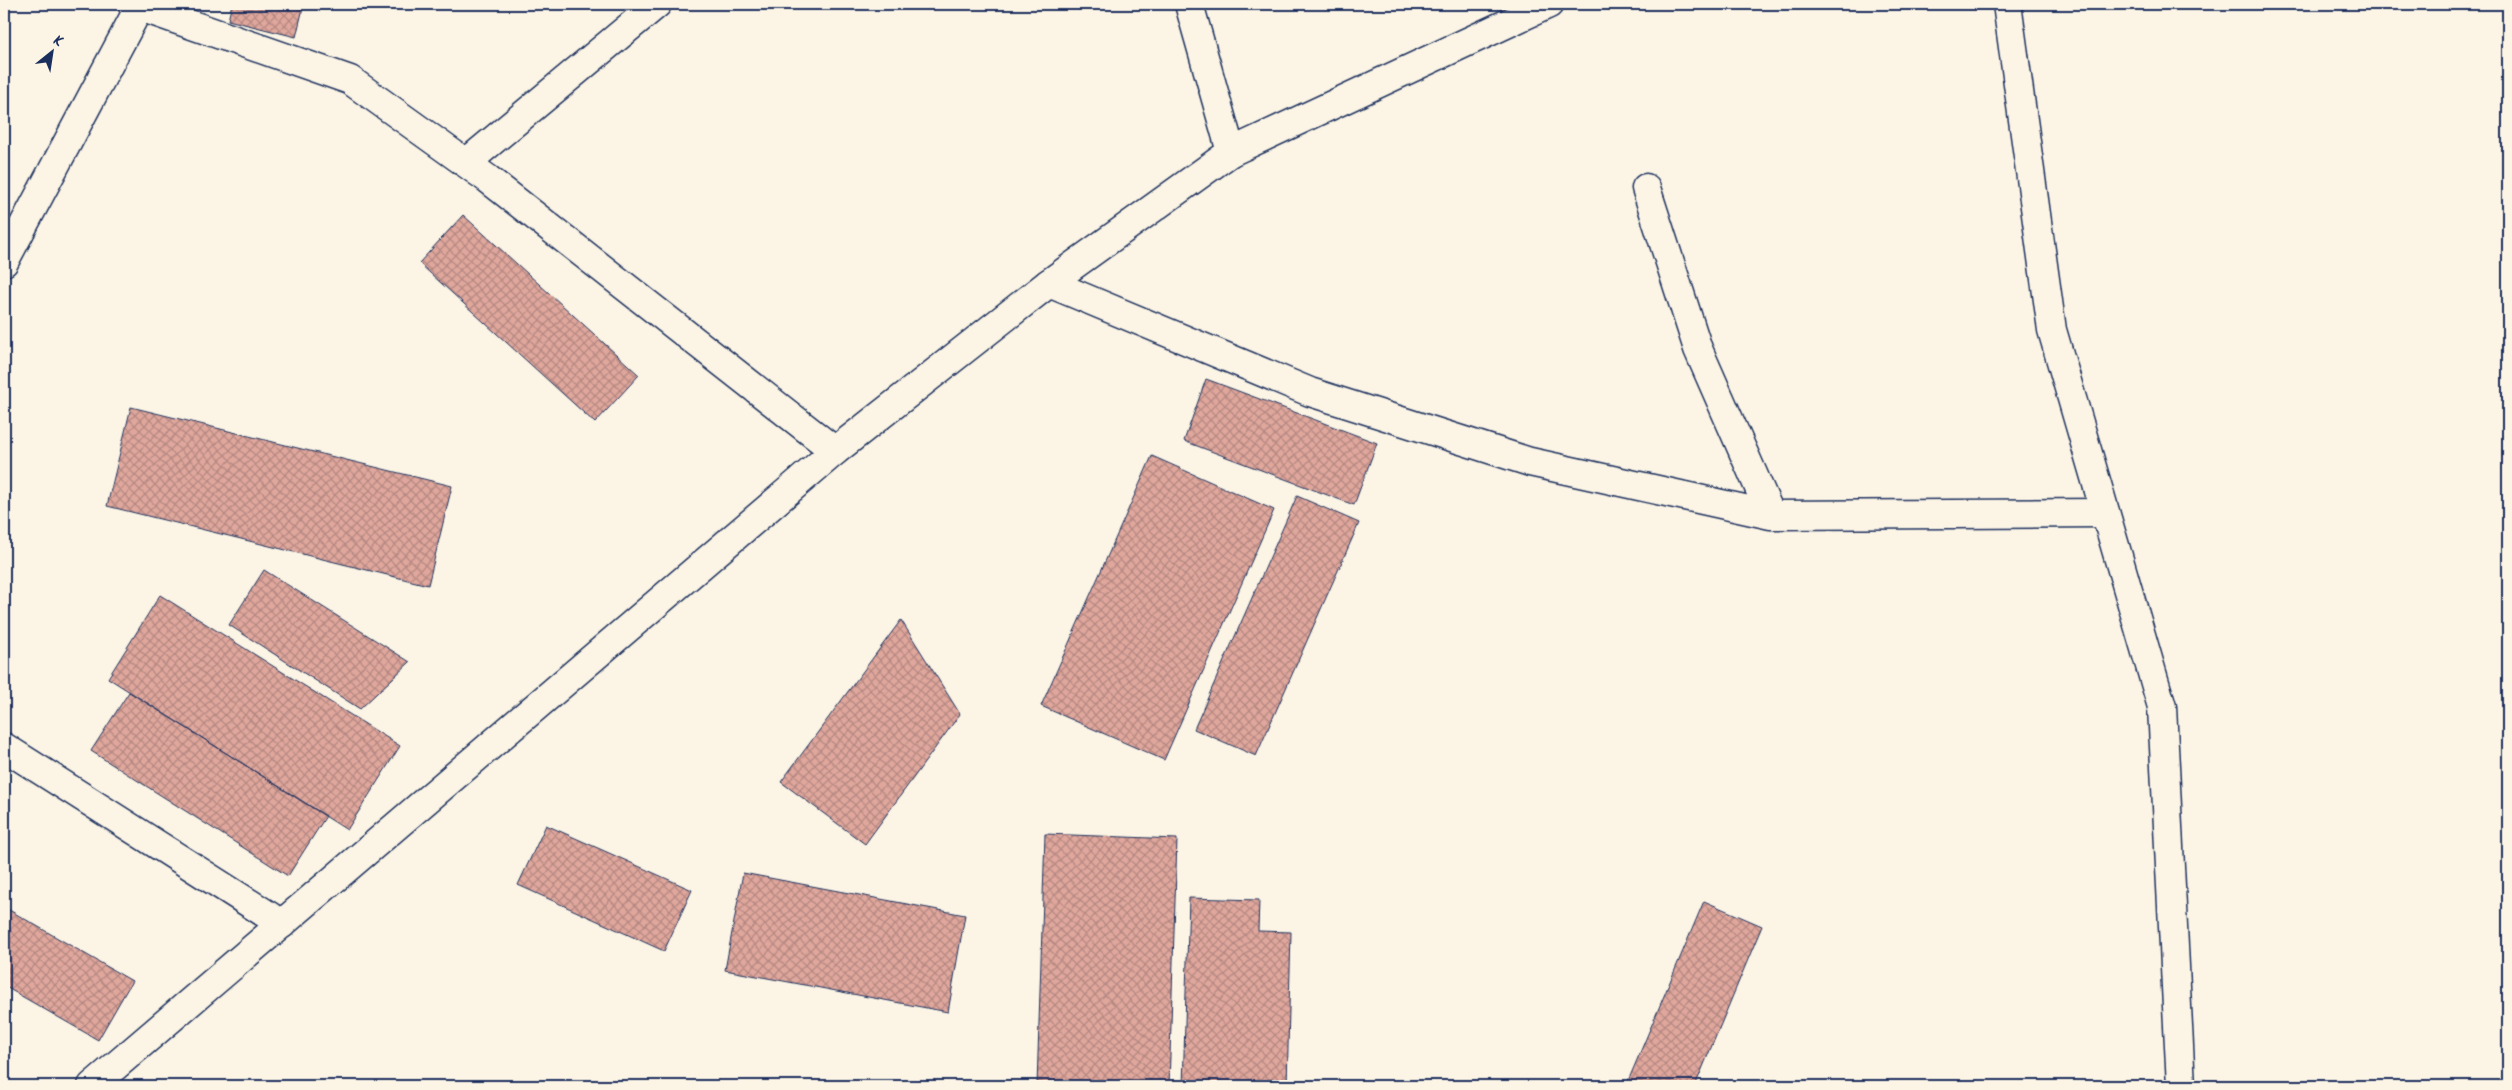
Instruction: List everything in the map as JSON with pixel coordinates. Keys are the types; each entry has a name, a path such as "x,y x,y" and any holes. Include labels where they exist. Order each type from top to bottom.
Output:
{"street":[{"path":"466,163 657,4"},
{"path":"1189,4 1231,152"},
{"path":"92,1086 834,451 1049,282 1231,152 1549,4"},
{"path":"2007,4 2052,330 2162,707 2180,1086"},
{"path":"4,262 138,5 350,80 466,163 834,451"},
{"path":"1646,188 1698,349 1771,515"},
{"path":"1049,282 1310,392 1530,462 1771,515 2105,513"},
{"path":"4,747 282,924"}],"building":[{"path":"232,4 304,4 296,37 228,20"},
{"path":"463,215 639,375 595,423 419,263"},
{"path":"1206,379 1377,443 1354,505 1184,441"},
{"path":"131,407 452,486 428,585 107,506"},
{"path":"1152,456 1274,510 1164,760 1041,706"},
{"path":"1297,496 1359,523 1256,756 1194,729"},
{"path":"264,570 410,662 360,709 229,625"},
{"path":"160,595 400,746 347,830 108,678"},
{"path":"901,620 960,714 865,844 781,782"},
{"path":"129,692 326,816 288,876 91,751"},
{"path":"546,825 692,890 664,951 518,885"},
{"path":"1045,834 1177,839 1169,1086 1037,1086"},
{"path":"743,873 965,915 948,1012 725,970"},
{"path":"1189,898 1259,900 1258,931 1291,932 1287,1086 1183,1086"},
{"path":"1704,901 1762,926 1695,1086 1626,1086"},
{"path":"4,907 132,981 98,1040 4,986"}]}
